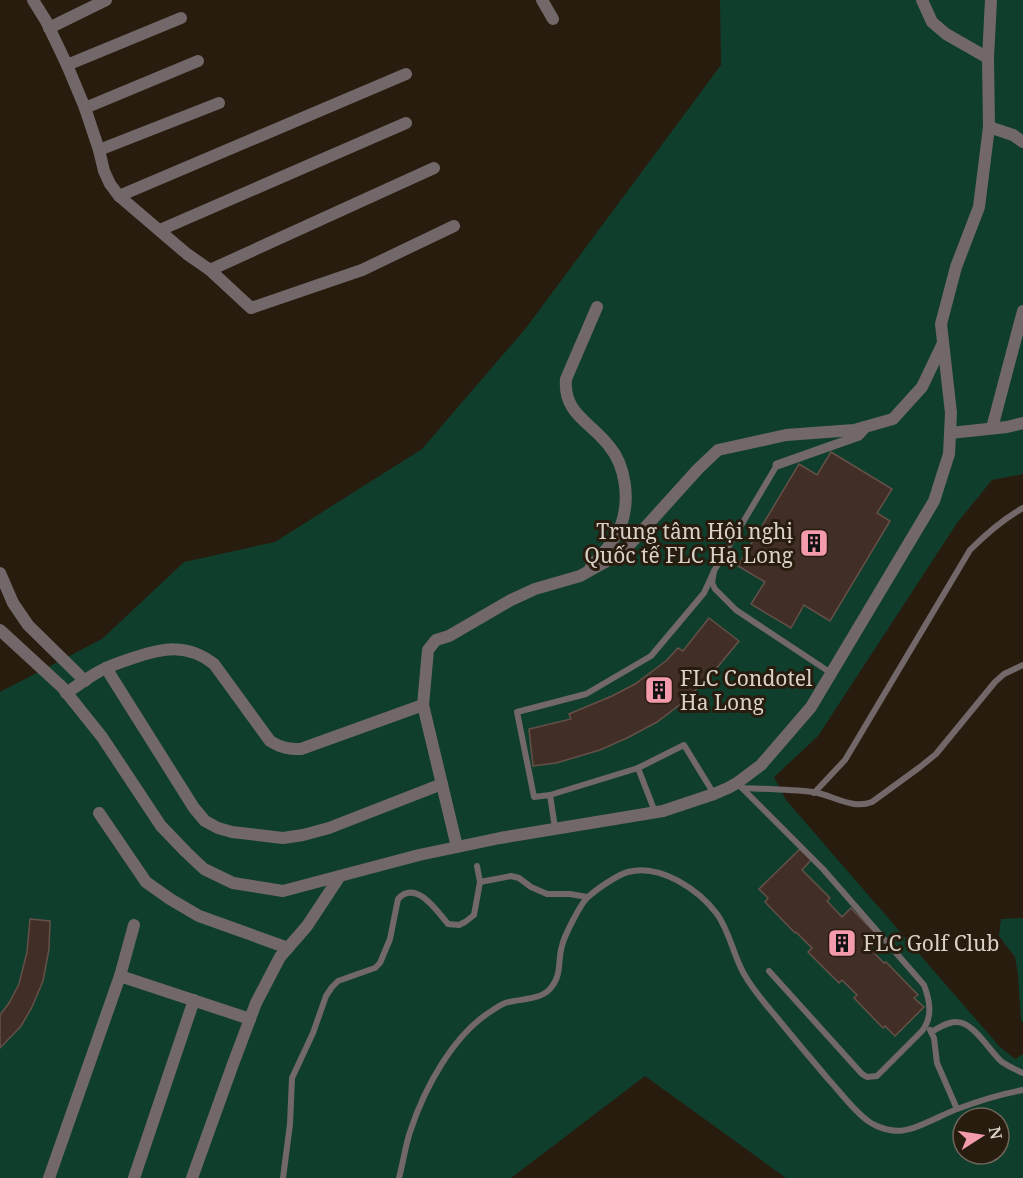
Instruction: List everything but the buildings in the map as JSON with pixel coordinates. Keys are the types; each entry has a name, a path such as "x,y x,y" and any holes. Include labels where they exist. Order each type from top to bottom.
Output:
{"street":[{"path":"33,0 67,65 85,108 104,171 118,196 187,254 210,270 251,308 362,270 454,226"},
{"path":"49,28 106,0"},
{"path":"542,0 553,19"},
{"path":"922,0 932,22 946,34 988,58"},
{"path":"0,630 66,693 102,737 161,826 204,869 233,883 283,891 457,847 663,811 739,786 761,765 811,707 933,501 949,454 951,413 941,324 956,267 980,207 989,127 988,58 991,0"},
{"path":"67,65 181,18"},
{"path":"85,108 198,62"},
{"path":"118,196 406,74"},
{"path":"99,150 219,103"},
{"path":"160,230 406,123"},
{"path":"989,127 1013,135 1023,142"},
{"path":"210,270 434,168"},
{"path":"580,576 613,541 621,525 625,504 624,482 619,462 609,446 574,411 565,391 566,379 597,307"},
{"path":"993,428 1023,311"},
{"path":"457,847 423,705 428,650 436,640 449,636 535,588 580,576 623,552 718,450 786,435 854,430 893,419 922,387 943,342"},
{"path":"950,433 1023,423"},
{"path":"777,465 859,436 868,426"},
{"path":"0,573 13,603 28,625 85,681"},
{"path":"66,693 106,668 161,650 177,649 193,652 204,656 214,664 270,741 280,747 290,749 301,749 423,705"},
{"path":"106,668 194,808 206,821 218,828 232,832 283,838 303,836 442,784"},
{"path":"99,813 146,882 170,900 199,916 288,948"},
{"path":"192,1178 256,1003 280,957 307,926 339,876"},
{"path":"49,1178 120,976 134,925"},
{"path":"120,976 250,1019"},
{"path":"134,1178 194,1000"}],"lane":[{"path":"714,794 684,745 638,768 550,795 534,797 517,712 586,694 651,656 704,593 714,571 777,465"},
{"path":"814,793 851,750 970,550 989,531 1023,508"},
{"path":"714,571 712,583 715,589 736,610 831,673"},
{"path":"739,786 814,793 854,804 872,802 936,754 995,682 1004,674 1023,665"},
{"path":"638,768 655,812"},
{"path":"739,786 823,869 924,985 929,998 928,1024 934,1038 937,1063 956,1106"},
{"path":"550,795 555,829"},
{"path":"283,1178 290,1125 292,1078 313,1033 326,996 338,981 375,968 380,963 390,939 398,898 401,895 408,893 425,897 448,924 459,925 474,915 480,882 477,866"},
{"path":"399,1178 410,1133 433,1078 466,1031 483,1016 503,1004 547,992 556,981 566,933 587,897 627,872 643,870 659,873 683,883 717,914 743,972 757,993 806,1053 869,1122 890,1130 904,1131 951,1111"},
{"path":"480,882 511,876 547,894 587,897"},
{"path":"769,971 861,1074 867,1077 876,1076 928,1024"},
{"path":"931,1032 945,1024 963,1023 972,1029 1002,1062 1023,1073"},
{"path":"965,1106 996,1095 1023,1090"}],"green space":[{"path":"720,0 1023,0 1023,474 992,480 957,523 818,736 774,777 786,800 999,1046 1015,1059 1023,1054 1023,1178 786,1178 645,1076 511,1178 0,1178 0,692 102,639 184,562 275,542 422,449 526,328 721,65"},
{"path":"1023,918 1023,1023 1015,957 999,936 1001,919"}],"place":[{"name":"Trung tâm Hội nghị Quốc tế FLC Hạ Long","path":"814,543"},
{"name":"FLC Condotel Ha Long","path":"659,690"},
{"name":"FLC Golf Club","path":"842,943"}]}
